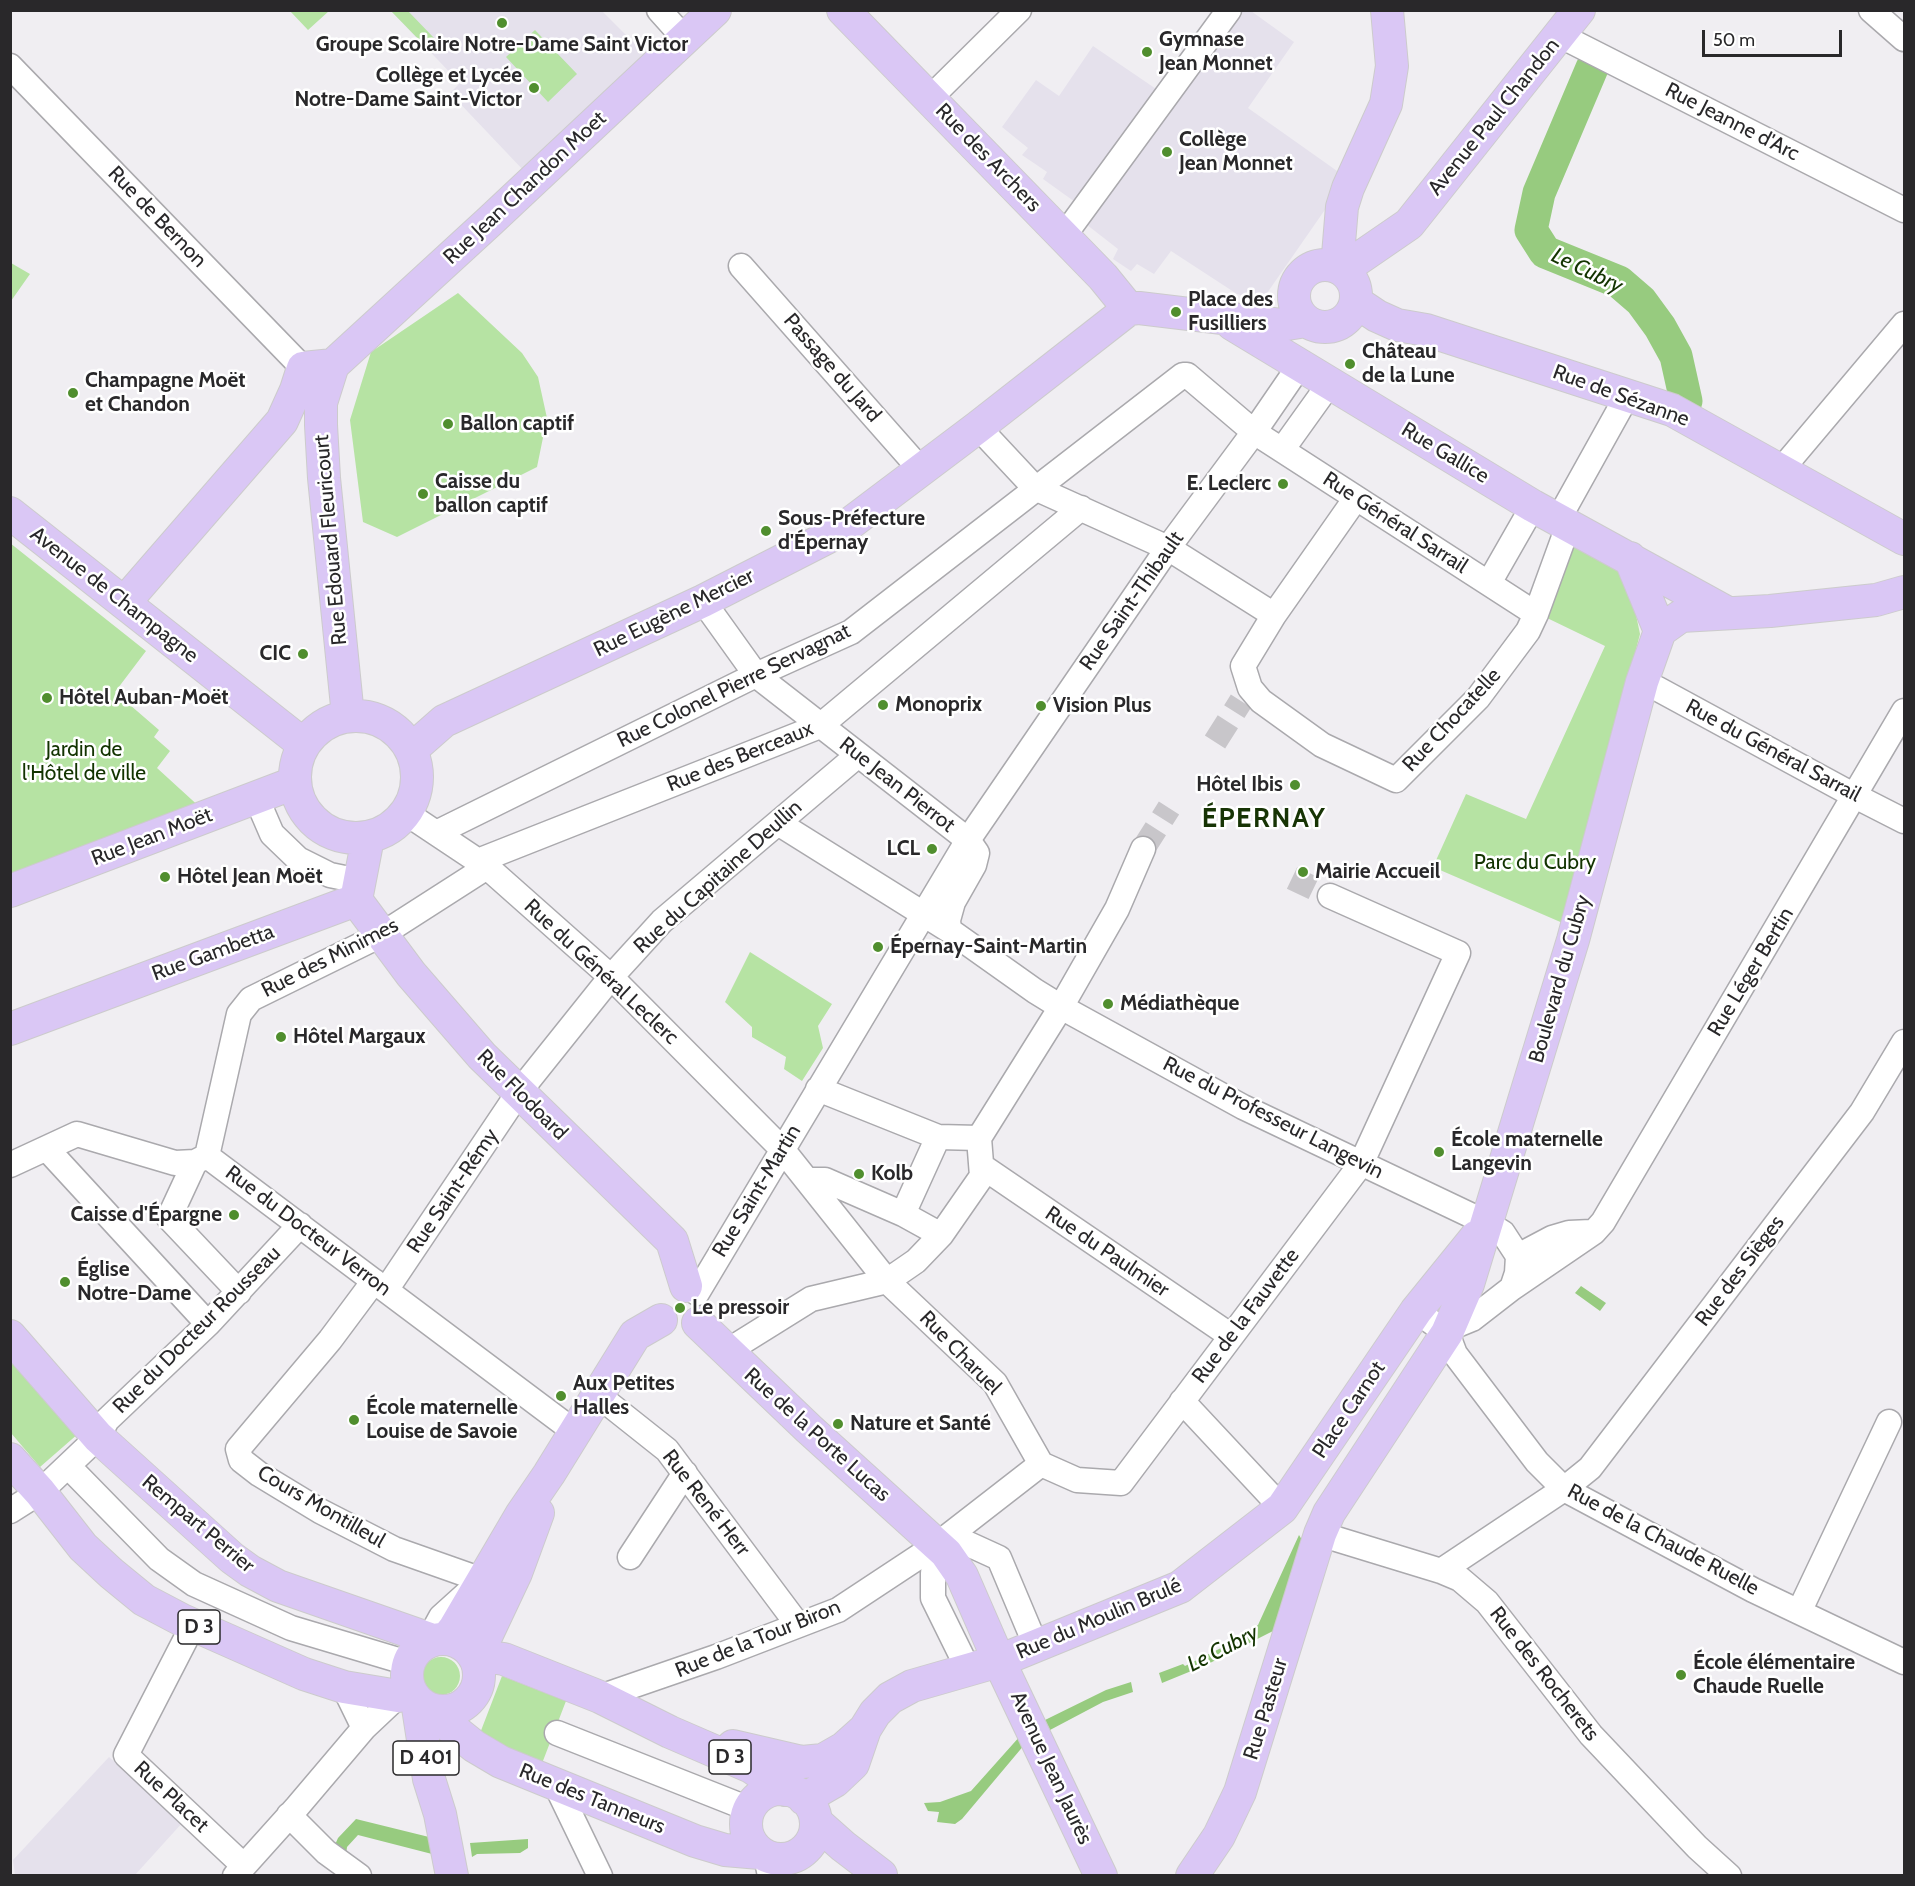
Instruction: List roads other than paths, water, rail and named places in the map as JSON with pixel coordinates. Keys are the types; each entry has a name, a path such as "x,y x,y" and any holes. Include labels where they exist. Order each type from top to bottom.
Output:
{"main road":[{"name":"Rue Jean Chandon Moet","path":"124,603 282,421 296,390 318,366 490,221 715,10"},
{"name":"Rue des Archers","path":"843,10 1103,277 1129,309"},
{"path":"1339,268 1342,207 1348,188 1386,104 1392,66 1387,10"},
{"name":"Avenue Paul Chandon","path":"1339,268 1408,224 1579,10"},
{"path":"1129,309 1139,308 1221,318 1274,305 1303,314 1326,328 1340,324 1350,315 1356,302 1353,282 1339,268 1328,264 1311,267 1298,279 1303,314 1300,365"},
{"name":"Rue de Sézanne","path":"1356,302 1377,316 1397,325 1426,330 1672,410 1905,538"},
{"name":"Rue Eugène Mercier","path":"411,750 444,721 703,601 840,531 1129,309"},
{"name":"Rue Gallice","path":"1221,318 1553,518 1726,612"},
{"name":"Rue Edouard Fleuricourt","path":"318,366 324,478 348,716"},
{"path":"282,421 299,419 321,425"},
{"name":"Avenue de Champagne","path":"10,513 303,744"},
{"path":"1630,558 1660,632 1681,616 1770,611 1876,600 1905,592"},
{"name":"Boulevard du Cubry","path":"1487,1223 1573,940 1642,682 1660,632"},
{"path":"348,716 367,717 385,723 400,734 411,750 416,765 417,782 414,798 406,813 389,829 368,838 347,839 327,832 311,820 299,803 294,783 295,763 303,744 315,730 330,721 348,716"},
{"name":"Rue Jean Moët","path":"10,891 294,783"},
{"path":"358,891 368,838"},
{"name":"Rue Flodoard","path":"358,891 381,935 411,974 482,1056 672,1241 694,1301"},
{"name":"Rue Gambetta","path":"10,1029 358,891"},
{"name":"Place Carnot","path":"1282,1508 1416,1311 1487,1223"},
{"name":"Place Carnot","path":"1320,1534 1329,1512 1448,1331 1468,1284 1487,1223"},
{"path":"549,1474 536,1521 516,1573 483,1642 457,1649 422,1644 414,1652 421,1698 455,1709 473,1695 478,1685 479,1674 457,1649 454,1629 521,1515 599,1396 635,1335 661,1320 672,1330 686,1331 694,1301"},
{"name":"Rue de la Porte Lucas","path":"694,1301 726,1352 942,1549 962,1576 999,1661"},
{"name":"Rempart Perrier","path":"10,1336 98,1437 232,1558 250,1571 278,1586 457,1649"},
{"name":"D 3","path":"10,1459 40,1492 83,1547 144,1600 193,1625 304,1674 344,1687 421,1698"},
{"path":"1282,1508 1320,1534"},
{"name":"Rue du Moulin Brulé","path":"999,1661 1180,1587 1282,1508"},
{"name":"Rue Pasteur","path":"1192,1875 1219,1836 1240,1792 1320,1534"},
{"name":"D 3","path":"457,1649 504,1659 600,1697 670,1732 751,1767 802,1804 843,1846 881,1875"},
{"path":"802,1804 835,1781 853,1764 865,1729 875,1713 890,1698 912,1686 999,1661"},
{"name":"Avenue Jean Jaurès","path":"999,1661 1101,1875"},
{"name":"Rue des Tanneurs","path":"421,1698 474,1746 501,1762 695,1842 765,1861"},
{"name":"D 401","path":"421,1698 440,1755 440,1814"},
{"name":"D 401","path":"421,1698 429,1779 440,1814 452,1875"},
{"path":"670,1732 802,1762 823,1760 844,1748 865,1729"},
{"path":"440,1771 451,1757 474,1746"},
{"path":"774,1790 802,1804 813,1837 806,1849 789,1858 765,1861 748,1837 746,1828 749,1809 764,1793 774,1790"},
{"name":"D 3","path":"800,1854 835,1861 881,1875"}],"street":[{"path":"659,10 685,39"},
{"path":"930,98 1019,10"},
{"path":"1063,237 1229,10"},
{"path":"1871,10 1905,39"},
{"name":"Rue Jeanne d'Arc","path":"1559,35 1905,210"},
{"name":"Rue de Bernon","path":"10,66 318,366"},
{"name":"Passage du Jard","path":"741,266 921,470"},
{"path":"1781,470 1905,324"},
{"name":"Rue Saint-Thibault","path":"924,914 968,840 1168,548 1254,432 1300,365"},
{"name":"Rue Colonel Pierre Servagnat","path":"436,833 756,675 851,632 1183,375 1187,375 1254,432"},
{"path":"1282,450 1330,383"},
{"path":"1611,458 1633,398"},
{"path":"1489,583 1553,518 1633,398"},
{"path":"978,427 1035,488 1168,548 1274,615"},
{"name":"Rue Général Sarrail","path":"1254,432 1536,614"},
{"name":"Rue Chocatelle","path":"1356,498 1274,615 1243,666 1246,695 1262,701 1322,745 1396,780 1478,698 1528,632 1536,614 1553,518"},
{"name":"Rue des Berceaux","path":"482,864 820,726 1082,508"},
{"name":"Rue Jean Pierrot","path":"703,601 756,675 968,840"},
{"name":"Rue du Général Sarrail","path":"1642,682 1905,821"},
{"name":"Rue Léger Bertin","path":"1512,1288 1594,1232 1603,1222 1905,711"},
{"name":"Rue du Capitaine Deullin","path":"519,1092 611,977 662,921 858,755"},
{"path":"256,797 272,834 298,859 358,891"},
{"name":"Rue du Général Leclerc","path":"406,813 482,864 611,977 782,1149 807,1180"},
{"name":"Rue du Professeur Langevin","path":"778,823 949,930 1061,1007 1243,1107 1487,1223"},
{"path":"949,930 948,920 952,902 974,865 978,853 968,840"},
{"path":"726,1352 811,1299 887,1281 916,1261 941,1235 982,1176 979,1138 1061,1007 1117,909 1143,849"},
{"name":"Rue des Minimes","path":"239,1292 169,1218 201,1159 239,1014 251,999 381,935 482,864"},
{"name":"Rue de la Fauvette","path":"1041,1464 1077,1480 1121,1483 1361,1164 1458,953 1337,900"},
{"name":"Rue Saint-Martin","path":"694,1301 782,1149 924,914"},
{"name":"Rue des Sièges","path":"1441,1571 1564,1489 1590,1468 1862,1112 1905,1042"},
{"path":"818,1089 938,1137 979,1138"},
{"name":"Rue Saint-Rémy","path":"380,1285 519,1092"},
{"name":"Rue du Docteur Verron","path":"10,1165 77,1134 175,1162 201,1159 300,1225 575,1432"},
{"path":"903,1215 938,1137"},
{"path":"47,1149 208,1324"},
{"name":"Rue du Paulmier","path":"983,1167 1231,1336"},
{"path":"807,1180 825,1180 941,1235"},
{"name":"Rue Charuel","path":"807,1180 887,1281 995,1383 1041,1464"},
{"path":"1416,1311 1448,1331 1472,1319 1512,1288 1517,1273 1518,1256 1503,1233 1487,1223"},
{"name":"Rue du Docteur Rousseau","path":"10,1511 40,1492 98,1437 107,1420 208,1324 300,1225"},
{"path":"1518,1256 1552,1238 1569,1233 1594,1232"},
{"name":"Cours Montilleul","path":"380,1285 238,1449 241,1460 259,1474 320,1511 383,1544 482,1580"},
{"name":"Rue de la Chaude Ruelle","path":"1448,1331 1455,1354 1538,1462 1564,1489 1753,1590 1905,1662"},
{"name":"Rue René Herr","path":"599,1396 667,1450 798,1625"},
{"path":"1182,1401 1282,1508"},
{"path":"1799,1612 1889,1422"},
{"path":"969,1671 933,1598 933,1573 942,1549 1041,1464"},
{"path":"68,1466 159,1559 194,1584 291,1628 421,1698"},
{"path":"630,1557 686,1473"},
{"name":"Rue des Rocherets","path":"1320,1534 1441,1571 1460,1579 1487,1602 1591,1735 1697,1847 1729,1875"},
{"path":"942,1549 964,1542 999,1558 1036,1646"},
{"name":"Rue de la Tour Biron","path":"600,1697 716,1658 838,1610 942,1549"},
{"name":"Rue Placet","path":"193,1625 126,1755 239,1871"},
{"path":"344,1687 364,1728"},
{"path":"239,1871 364,1728 421,1698"},
{"path":"557,1733 749,1809"},
{"path":"556,1785 600,1875"},
{"path":"289,1815 326,1852 359,1875"}],"water":[{"path":"1581,1286 1606,1303 1600,1311 1575,1293"},
{"path":"1299,1535 1308,1550 1286,1616 1273,1631 1206,1665 1162,1683 1159,1673 1183,1664 1185,1666 1233,1642 1258,1625"},
{"path":"1131,1682 1133,1692 1103,1702 1050,1730 1045,1720 1106,1690"},
{"path":"1021,1735 1025,1744 962,1819 955,1824 937,1822 939,1812 928,1811 924,1803 940,1802 971,1791"},
{"path":"356,1819 429,1837 432,1854 358,1835 347,1847 346,1855 334,1847 338,1838"},
{"path":"528,1839 528,1848 520,1853 477,1854 472,1857 470,1843"}],"waterway":[{"name":"Le Cubry","path":"1592,68 1539,193 1531,230 1545,252 1619,282 1641,301 1660,327 1676,356 1686,401"}],"tunnel":[{"path":"1215,742 1241,701"},
{"path":"1143,849 1169,808"},
{"path":"1292,878 1330,896"}],"place":[{"name":"Groupe Scolaire Notre-Dame Saint Victor","path":"502,23"},
{"name":"Gymnase Jean Monnet","path":"1147,52"},
{"name":"Collège et Lycée Notre-Dame Saint-Victor","path":"534,88"},
{"name":"Collège Jean Monnet","path":"1167,152"},
{"name":"Place des Fusilliers","path":"1176,312"},
{"name":"Château de la Lune","path":"1350,364"},
{"name":"Champagne Moët et Chandon","path":"73,393"},
{"name":"Ballon captif","path":"448,424"},
{"name":"E. Leclerc","path":"1283,484"},
{"name":"Caisse du ballon captif","path":"423,494"},
{"name":"Sous-Préfecture d'Épernay","path":"766,531"},
{"name":"CIC","path":"303,654"},
{"name":"Hôtel Auban-Moët","path":"47,698"},
{"name":"Monoprix","path":"883,705"},
{"name":"Vision Plus","path":"1041,706"},
{"name":"Hôtel Ibis","path":"1295,785"},
{"name":"LCL","path":"932,849"},
{"name":"Mairie Accueil","path":"1303,872"},
{"name":"Hôtel Jean Moët","path":"165,877"},
{"name":"Épernay-Saint-Martin","path":"878,947"},
{"name":"Médiathèque","path":"1108,1004"},
{"name":"Hôtel Margaux","path":"281,1037"},
{"name":"École maternelle Langevin","path":"1439,1152"},
{"name":"Kolb","path":"859,1174"},
{"name":"Caisse d'Épargne","path":"234,1215"},
{"name":"Église Notre-Dame","path":"65,1282"},
{"name":"Le pressoir","path":"680,1308"},
{"name":"Aux Petites Halles","path":"561,1396"},
{"name":"École maternelle Louise de Savoie","path":"354,1420"},
{"name":"Nature et Santé","path":"838,1424"},
{"name":"École élémentaire Chaude Ruelle","path":"1681,1675"}],"district":[{"name":"ÉPERNAY","path":"1264,819"}],"park label":[{"name":"Jardin de l'Hôtel de ville","path":"84,762"},
{"name":"Parc du Cubry","path":"1535,863"}]}
